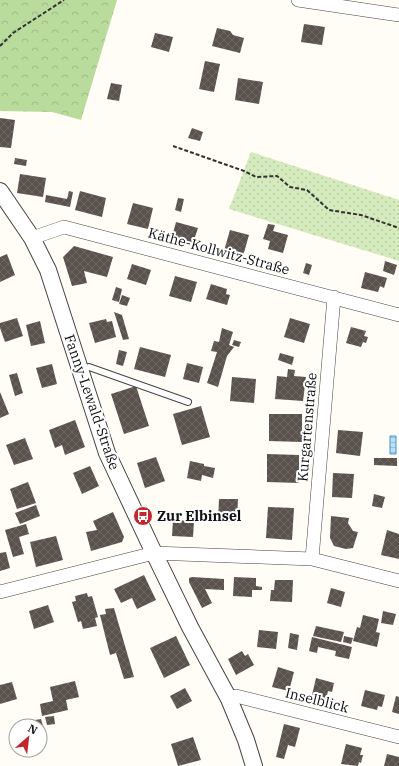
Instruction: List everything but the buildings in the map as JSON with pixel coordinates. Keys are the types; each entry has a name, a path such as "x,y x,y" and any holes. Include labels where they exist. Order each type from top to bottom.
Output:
{"street":[{"path":"298,0 350,4 399,15"},
{"name":"Fanny-Lewald-Straße","path":"0,192 32,238 48,270 107,453 190,627 229,699 246,740 254,766"},
{"name":"Käthe-Kollwitz-Straße","path":"32,238 64,227 399,315"},
{"name":"Kurgartenstraße","path":"312,559 334,297"},
{"path":"0,592 154,553 312,559 399,581"},
{"name":"Inselblick","path":"229,699 236,696 399,737"}],"lane":[{"path":"80,370 89,367 188,402"}],"path":[{"path":"0,46 13,32 64,0"},
{"path":"173,146 244,171 256,177 277,176 290,188 307,190 329,210 362,215 399,228"}],"green space":[{"path":"0,0 117,0 81,120 52,112 0,111"},
{"path":"251,152 399,200 399,261 229,209"}],"water":[{"path":"390,436 396,436 396,454 390,454"}],"place":[{"name":"Zur Elbinsel","path":"143,516"}]}
